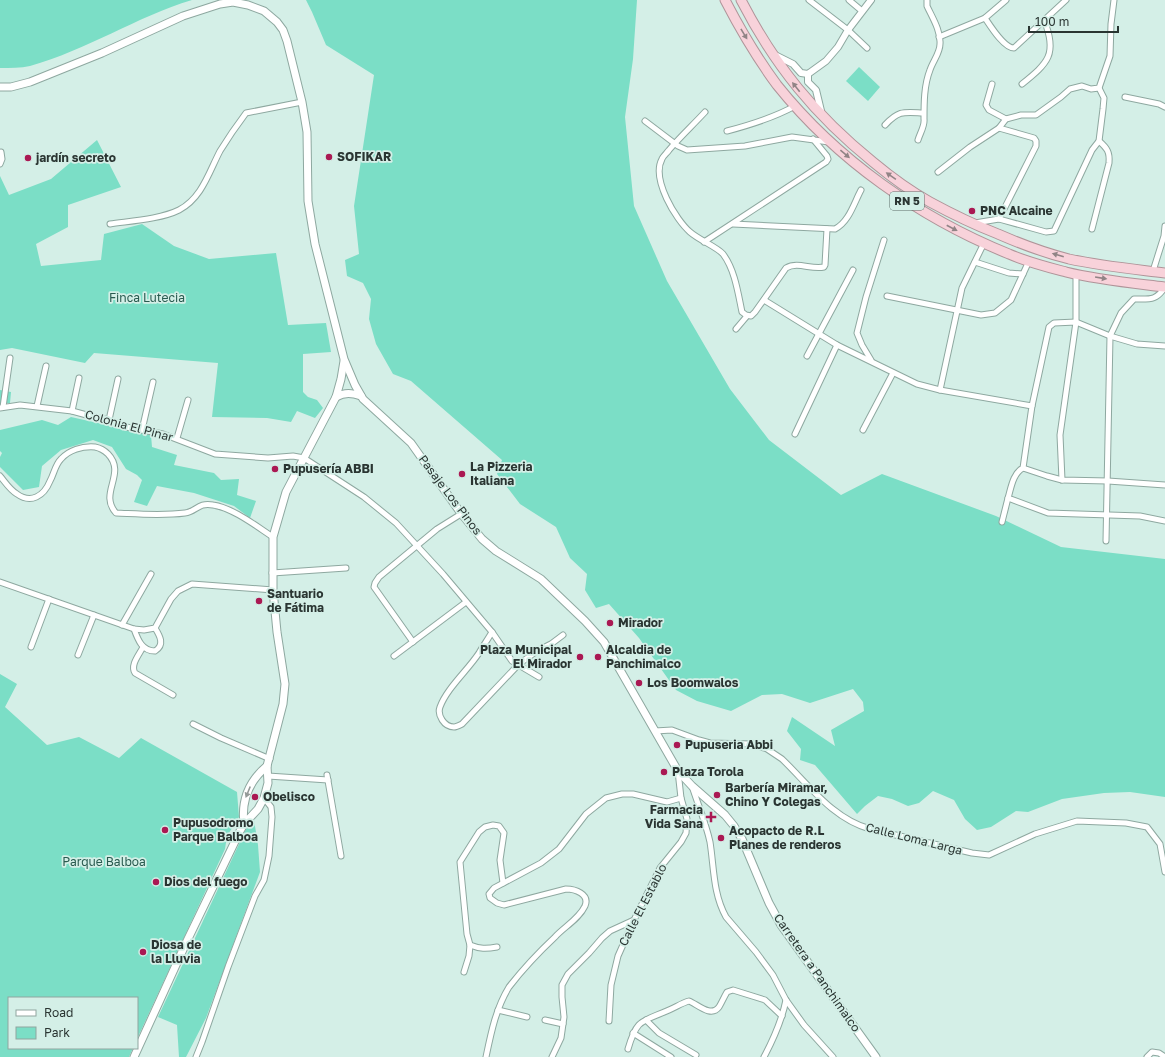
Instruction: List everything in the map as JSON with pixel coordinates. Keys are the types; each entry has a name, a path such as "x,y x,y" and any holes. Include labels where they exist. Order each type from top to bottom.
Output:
{"highway":[{"name":"RN 5","path":"725,0 756,56 795,106 830,142 897,194 950,228 1010,255 1076,274 1165,287"},
{"name":"RN 5","path":"741,0 772,54 799,90 856,149 887,174 929,201 972,224 1023,244 1069,259 1107,266 1165,273"}],"main road":[{"path":"0,87 11,87 30,82 102,53 183,16 220,2 233,2 248,5 264,12 278,22 287,41 302,102 307,132 308,210 344,359 336,397 286,492 273,537 273,590 277,632 285,684 282,715 269,763 264,798 254,815 244,824 186,943 138,1048"},
{"name":"Pasaje Los Pinos","path":"344,359 361,396 411,443 461,514 492,548 541,579 596,632 608,646 678,771"},
{"path":"336,397 346,393 361,396"},
{"path":"244,824 243,809 248,788 269,763"},
{"name":"Carretera a Panchimalco","path":"678,771 704,798 725,815 734,826 742,839 769,903 781,926 876,1057"},
{"path":"697,802 704,798"}],"street":[{"path":"809,0 848,30 867,48"},
{"path":"849,0 862,11"},
{"path":"772,54 793,64 801,73 808,74 826,61 838,47 862,11 872,0"},
{"path":"918,140 924,120 923,113 929,70 940,44 939,37 927,6 927,0"},
{"path":"939,37 985,18 1006,0"},
{"path":"985,18 1010,48 1014,48 1066,0"},
{"path":"972,224 998,219 1046,232 1054,231 1092,150 1099,141 1104,98 1099,88 1110,56 1111,24 1114,0"},
{"path":"1022,84 1039,70 1046,62 1049,54 1051,43 1044,20"},
{"path":"808,74 808,82 815,88 818,95 822,115"},
{"path":"992,84 986,104 989,110 1006,119"},
{"path":"938,172 970,147 999,128 1006,119 1021,115 1036,115 1070,89 1082,86 1091,89 1099,88"},
{"path":"1125,97 1159,104 1165,107"},
{"path":"110,224 157,216 179,210 194,198 205,183 220,151 246,113 302,102"},
{"path":"727,131 779,114 795,106"},
{"path":"705,112 675,143 662,159 659,168 660,177 668,202 684,227 696,237 723,254 732,271 742,312 747,316"},
{"path":"885,126 895,115 909,112 923,113"},
{"path":"645,121 687,150 745,146 792,137 830,142"},
{"path":"998,219 1036,146 1036,141 1034,138 999,128"},
{"path":"704,242 826,162 828,160 827,156 813,139"},
{"path":"1092,229 1110,156 1108,150 1099,141"},
{"path":"0,164 2,159 1,152"},
{"path":"733,224 835,229 841,226 861,190"},
{"path":"1153,271 1164,236 1165,226"},
{"path":"736,329 747,316 751,316 764,300 777,278 790,265 796,264 816,268 824,267 828,229"},
{"path":"871,361 857,333 866,297 884,240"},
{"path":"940,390 962,288 984,243"},
{"path":"887,296 981,315 995,313 1011,300 1029,261"},
{"path":"975,262 1009,273 1023,274"},
{"path":"807,356 853,270"},
{"path":"1062,480 1060,435 1076,322 1076,274"},
{"path":"1106,541 1110,336 1121,313 1134,299 1154,298 1160,295 1165,287"},
{"path":"764,300 837,345 917,384 940,390 1032,406"},
{"path":"1023,468 1032,406 1049,327 1054,323 1076,322 1110,336 1137,344 1165,346"},
{"path":"795,434 837,345"},
{"path":"1,408 10,358"},
{"path":"37,406 46,366"},
{"path":"863,430 893,373"},
{"path":"72,411 79,378"},
{"path":"109,420 118,379"},
{"path":"142,430 153,382"},
{"path":"177,438 188,400"},
{"name":"Colonia El Pinar","path":"1,408 20,405 72,411 94,418 109,420 126,427 177,438 202,450 215,454 268,458 293,456 304,458"},
{"path":"0,476 16,494 25,498 34,499 41,495 50,483 60,460 69,452 82,448 96,447 105,450 112,458 116,469 110,495 111,507 116,513 187,513 202,504 213,504 232,512 273,537"},
{"path":"304,458 364,496 396,523 492,632 512,661 539,677"},
{"path":"1002,522 1015,476 1018,470 1023,468 1062,480 1108,481 1165,485"},
{"path":"1008,498 1048,513 1140,516 1165,521"},
{"path":"413,642 374,587 375,582 379,577 437,529 461,514"},
{"path":"272,573 346,568"},
{"path":"122,625 151,574"},
{"path":"0,582 134,629 144,630 155,628"},
{"path":"155,628 171,599 178,591 192,584 273,590"},
{"path":"31,648 49,599"},
{"path":"394,656 466,602"},
{"path":"78,655 94,615"},
{"path":"134,629 138,640 143,647 155,651 161,644 155,628"},
{"path":"492,632 477,655 444,698 439,708 439,715 444,722 450,726 455,728 462,724 518,664 537,650 551,644 563,635"},
{"path":"143,647 134,664 133,670 135,673 173,695"},
{"path":"192,724 269,763"},
{"name":"Calle Loma Larga","path":"656,732 672,730 710,743 742,742 760,746 782,759 836,813 854,824 870,830 972,853 989,854 1035,834 1077,820 1147,826 1160,844 1165,872"},
{"name":"Calle El Establo","path":"609,1021 610,985 618,956 660,868 682,842 686,833 687,819 681,798 678,771"},
{"path":"268,776 327,777 341,856"},
{"path":"692,786 708,832 716,887 722,912 756,952 773,975 786,1000 804,1026 833,1057"},
{"path":"486,1057 498,1010 504,996 518,975 554,937 581,912 586,901 586,898 581,893 566,889 501,905 493,901 490,894 494,888 541,863 559,849 586,814 606,798 622,794 633,794 667,802 681,798"},
{"path":"196,1057 255,896 264,880 269,856 272,817 271,807 264,798"},
{"path":"464,972 469,956 470,945 467,934 460,862 479,832 485,827 493,825 499,826 504,833 500,860 502,883"},
{"path":"552,1057 561,1038 563,1024 562,984 568,974 602,938 610,931 634,920"},
{"path":"470,945 479,949 497,946"},
{"path":"628,1049 633,1033 638,1025 646,1020 689,1001 706,1010 713,1011 718,1008 727,992 733,990 765,1000 782,1016"},
{"path":"764,1057 773,1041 786,1000"},
{"path":"498,1010 527,1017"},
{"path":"545,1020 563,1024"},
{"path":"646,1020 659,1033 696,1055"},
{"path":"633,1033 671,1057"},
{"path":"823,1057 826,1051"},
{"path":"1147,1057 1152,1052 1165,1056"}],"green space":[{"path":"0,0 192,0 151,15 92,43 51,59 27,67 0,68"},
{"path":"306,0 637,0 633,59 625,117 634,206 667,281 730,389 769,440 841,495 882,474 996,516 1061,547 1165,559 1165,797 1130,792 1104,793 1062,799 1028,812 1016,811 991,827 977,830 965,819 954,800 933,791 919,803 908,806 892,799 878,796 857,814 815,765 800,760 801,749 787,731 792,717 835,746 831,730 864,711 863,702 853,689 810,703 782,694 762,695 731,711 697,701 676,690 639,638 609,604 596,608 585,590 587,574 570,558 556,527 520,504 497,474 502,460 411,381 393,374 376,344 369,319 371,299 363,283 347,276 345,260 359,254 354,206 374,75 326,45"},
{"path":"859,67 880,87 868,101 846,81"},
{"name":"Finca Lutecia","path":"97,140 121,187 68,205 68,227 36,244 41,266 101,260 104,234 142,224 174,246 209,259 276,253 288,325 326,323 331,352 303,354 303,392 308,397 317,400 323,408 315,418 297,411 291,422 267,418 212,417 218,363 94,353 85,363 12,348 0,350 0,176 9,195 51,179"},
{"path":"0,390 11,392 10,403 0,403"},
{"path":"71,417 151,435 152,447 177,455 174,465 214,473 221,480 239,479 237,495 256,501 250,518 234,506 194,493 157,486 147,506 134,502 142,480 137,475 126,469 112,447 93,440 61,450 42,466 39,487 23,490 0,467 0,457 2,453 0,451 0,430 42,420 58,425"},
{"name":"Parque Balboa","path":"0,674 17,684 5,707 47,745 79,737 119,758 141,738 237,792 239,817 227,836 225,849 138,1037 138,997 8,997 8,1049 133,1049 129,1057 0,1057"},
{"path":"254,820 260,872 206,1018 186,1057 179,1057 177,1025 158,1017 247,827"}],"place":[{"name":"SOFIKAR","path":"329,157"},
{"name":"jardín secreto","path":"28,158"},
{"name":"PNC Alcaine","path":"972,211"},
{"name":"Pupusería ABBI","path":"275,469"},
{"name":"La Pizzeria Italiana","path":"462,474"},
{"name":"Santuario de Fátima","path":"259,601"},
{"name":"Mirador","path":"610,623"},
{"name":"Plaza Municipal El Mirador","path":"580,657"},
{"name":"Alcaldia de Panchimalco","path":"598,657"},
{"name":"Los Boomwalos","path":"639,683"},
{"name":"Pupuseria Abbi","path":"677,745"},
{"name":"Plaza Torola","path":"664,772"},
{"name":"Barbería Miramar, Chino Y Colegas","path":"717,795"},
{"name":"Obelisco","path":"255,797"},
{"name":"Farmacia Vida Sana","path":"711,817"},
{"name":"Pupusodromo Parque Balboa","path":"165,830"},
{"name":"Acopacto de R.L Planes de renderos","path":"721,838"},
{"name":"Dios del fuego","path":"156,882"},
{"name":"Diosa de la Lluvia","path":"143,952"}]}
